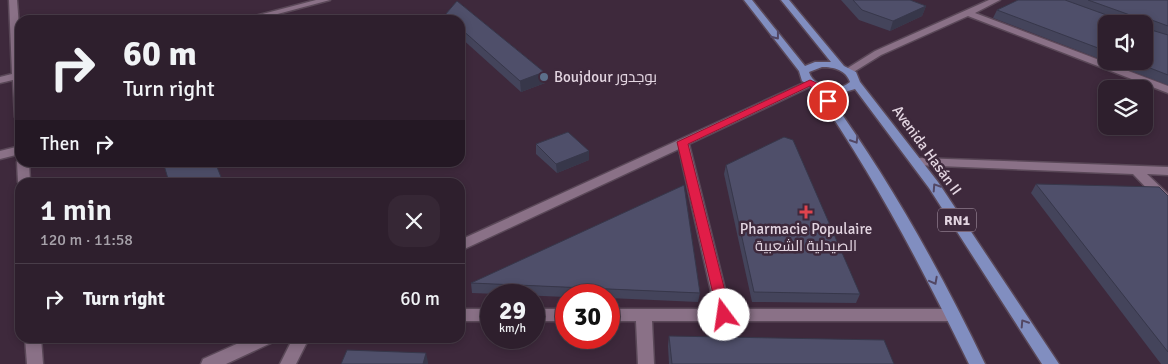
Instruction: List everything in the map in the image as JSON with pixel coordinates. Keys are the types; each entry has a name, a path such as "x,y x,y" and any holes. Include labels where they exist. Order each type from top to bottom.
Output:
{"main road":[{"path":"748,0 804,71 806,79 813,84 845,125 889,194 977,364"},
{"name":"RN1","path":"785,0 844,69 855,79 855,83"},
{"path":"804,71 818,64 844,69"},
{"path":"813,84 840,90 853,86 855,83"},
{"name":"Avenida Hasán II","path":"855,83 919,162 1051,364"}],"street":[{"path":"13,0 15,25"},
{"path":"264,15 326,0"},
{"path":"844,69 996,0"},
{"path":"968,13 1168,90"},
{"path":"0,80 15,77"},
{"path":"465,244 813,84"},
{"path":"683,142 724,315"},
{"path":"0,155 15,151"},
{"path":"919,162 1168,170"},
{"path":"1135,169 1168,202"},
{"path":"465,315 480,315"},
{"path":"620,315 952,315"},
{"path":"644,315 646,364"},
{"path":"33,343 35,364"},
{"path":"209,364 254,343"},
{"path":"288,364 298,343"}],"building":[{"path":"853,0 910,0 926,6 893,21 862,10"},
{"path":"1018,0 1065,0 1107,15 1098,15 1098,48 997,10"},
{"path":"1088,0 1168,0 1168,26 1153,20 1153,15 1130,15"},
{"path":"457,1 544,72 520,81 465,32 465,15 445,15"},
{"path":"1153,30 1168,35 1168,75 1153,69"},
{"path":"568,132 589,151 556,164 536,144"},
{"path":"784,137 793,140 860,294 754,292 726,165"},
{"path":"164,167 217,167 221,178 168,178"},
{"path":"1036,184 1159,187 1168,196 1168,352"},
{"path":"684,185 700,293 620,290 620,284 555,284 555,287 545,286 545,284 471,283"},
{"path":"669,336 884,340 894,364 672,364"},
{"path":"347,350 426,353 423,364 341,364"}],"place":[{"name":"Boujdour بوجدور","path":"544,77"},
{"name":"Pharmacie Populaire الصيدلية الشعبية","path":"806,212"}],"route":[{"path":"724,315 683,142 810,83 816,86 828,101"}]}
